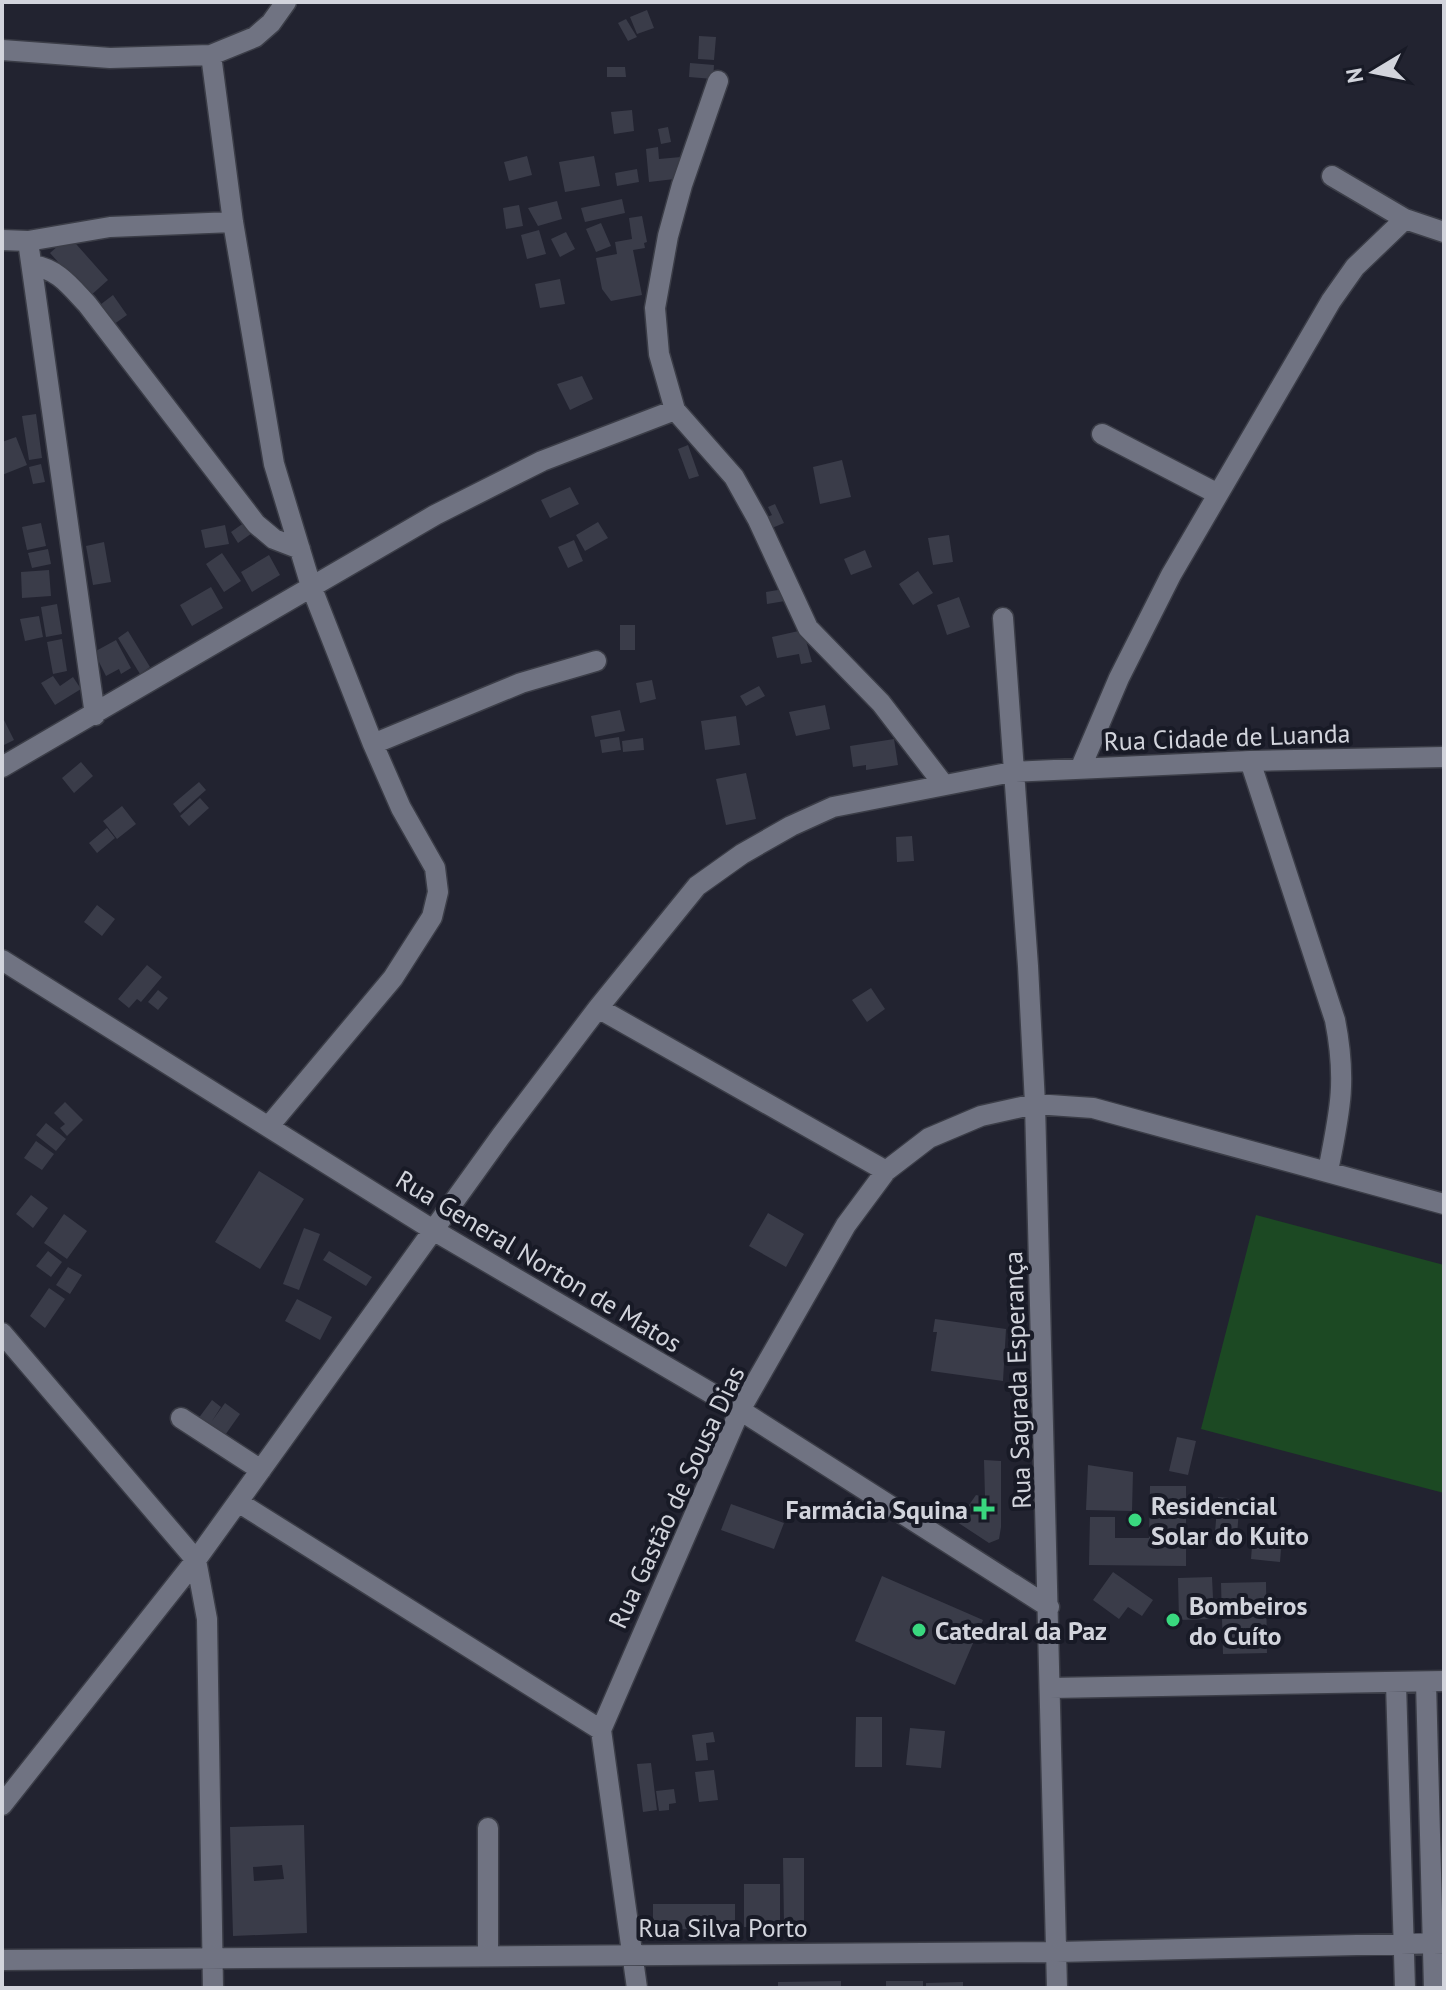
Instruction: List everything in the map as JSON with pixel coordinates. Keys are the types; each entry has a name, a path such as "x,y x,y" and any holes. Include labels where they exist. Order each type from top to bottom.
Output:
{"street":[{"path":"2,50 110,58 211,55 255,37 271,23 286,2"},
{"path":"211,55 233,222 274,464 311,586 401,808 435,868 438,892 432,917 393,978 269,1126"},
{"path":"718,81 672,223 655,308 659,354 675,410 734,477 758,520 808,628 881,703 944,785"},
{"path":"1332,176 1405,219 1444,232"},
{"path":"1081,767 1119,678 1171,575 1331,301 1355,267 1405,219"},
{"path":"2,240 28,241 110,227 233,222"},
{"path":"28,241 95,715"},
{"path":"32,265 47,267 57,273 87,304 256,524 274,539 300,549"},
{"path":"2,767 435,515 542,461 675,410"},
{"path":"1102,434 1218,494"},
{"name":"Rua Sagrada Esperança","path":"1003,618 1035,1104 1057,1988"},
{"path":"373,744 506,689 596,661"},
{"name":"Rua Cidade de Luanda","path":"2,1805 196,1560 433,1230 598,1008 697,886 742,854 833,807 1012,772 1250,761 1444,757"},
{"path":"1250,761 1335,1020 1343,1060 1342,1099 1328,1171"},
{"name":"Rua General Norton de Matos","path":"2,960 433,1230 740,1410 1049,1607"},
{"path":"598,1008 886,1171"},
{"name":"Rua Gastão de Sousa Dias","path":"601,1730 740,1410 846,1225 886,1171 929,1138 981,1116 1035,1104 1093,1108 1444,1204"},
{"path":"2,1333 196,1560 207,1619 213,1988"},
{"path":"181,1418 261,1470"},
{"path":"238,1502 601,1730 637,1988"},
{"path":"1051,1688 1435,1682 1429,1791 1438,1943 1434,1988"},
{"path":"1396,1683 1405,1988"},
{"path":"1400,1792 1429,1791"},
{"path":"488,1828 488,1955"},
{"name":"Rua Silva Porto","path":"2,1960 1057,1952 1438,1943"}],"green space":[{"path":"1256,1215 1444,1265 1444,1493 1201,1429"}],"building":[{"path":"647,10 654,28 637,34 630,17"},
{"path":"626,19 637,37 628,41 618,23"},
{"path":"699,36 716,37 714,60 698,59"},
{"path":"690,63 714,65 713,79 689,77"},
{"path":"607,67 625,67 626,77 607,77"},
{"path":"632,110 634,131 614,134 611,112"},
{"path":"668,127 671,142 661,144 658,129"},
{"path":"658,147 659,159 681,157 683,178 649,182 646,149"},
{"path":"527,156 532,175 509,181 504,162"},
{"path":"594,156 600,186 565,192 559,162"},
{"path":"637,169 639,182 617,186 615,173"},
{"path":"622,199 625,213 585,222 581,208"},
{"path":"557,201 562,219 538,226 528,208"},
{"path":"519,205 523,226 506,229 503,208"},
{"path":"642,216 647,242 644,243 645,248 633,250 642,295 611,301 602,289 596,258 617,254 615,242 632,239 629,218"},
{"path":"601,223 611,246 596,252 586,229"},
{"path":"539,230 546,254 527,259 521,235"},
{"path":"566,232 575,249 560,257 551,239"},
{"path":"69,236 108,280 89,297 50,253"},
{"path":"560,279 565,304 540,308 535,284"},
{"path":"113,295 127,315 110,327 96,308"},
{"path":"582,376 593,399 570,410 557,384"},
{"path":"36,414 42,458 29,460 22,416"},
{"path":"16,437 27,465 2,475 2,442"},
{"path":"688,445 699,476 689,479 678,449"},
{"path":"842,460 851,497 820,504 813,467"},
{"path":"41,464 45,482 33,484 29,467"},
{"path":"570,487 579,504 550,518 541,500"},
{"path":"775,504 784,523 765,531 760,520 772,515 768,507"},
{"path":"248,520 255,531 238,543 231,532"},
{"path":"598,522 608,538 585,551 576,535"},
{"path":"41,523 46,546 27,550 22,527"},
{"path":"225,525 229,544 205,548 201,530"},
{"path":"949,535 953,562 933,565 928,538"},
{"path":"574,540 583,561 568,568 558,547"},
{"path":"104,542 111,582 93,585 86,546"},
{"path":"48,549 51,564 32,568 28,553"},
{"path":"865,550 872,567 851,575 844,559"},
{"path":"222,553 241,581 224,592 206,564"},
{"path":"269,555 280,575 252,592 241,572"},
{"path":"49,570 51,596 22,598 21,572"},
{"path":"918,571 933,593 913,605 899,584"},
{"path":"211,587 223,608 192,626 180,605"},
{"path":"784,589 785,601 767,604 766,592"},
{"path":"959,597 970,627 947,635 937,605"},
{"path":"57,604 62,634 46,637 41,607"},
{"path":"39,616 43,637 25,641 20,619"},
{"path":"620,625 635,625 635,650 620,650"},
{"path":"803,630 812,662 801,664 799,654 777,658 772,637"},
{"path":"128,631 150,667 140,674 118,638"},
{"path":"62,639 67,671 53,674 47,642"},
{"path":"116,640 131,668 121,674 119,669 106,676 94,652"},
{"path":"53,676 60,686 73,677 81,689 55,705 41,683"},
{"path":"652,680 656,699 640,703 636,683"},
{"path":"759,686 765,696 746,706 740,696"},
{"path":"825,705 830,729 796,736 789,712"},
{"path":"620,710 625,731 595,737 591,716"},
{"path":"2,716 14,740 2,746"},
{"path":"736,716 740,745 705,750 701,721"},
{"path":"619,737 621,750 602,753 600,740"},
{"path":"643,738 644,750 623,752 622,741"},
{"path":"894,739 898,765 866,770 866,765 853,767 850,746"},
{"path":"81,762 93,776 74,793 62,778"},
{"path":"746,773 756,819 726,825 716,779"},
{"path":"199,782 206,790 180,813 173,804"},
{"path":"200,798 209,808 189,826 180,816"},
{"path":"122,806 136,824 117,839 103,821"},
{"path":"107,828 115,838 97,853 89,843"},
{"path":"912,836 914,861 897,862 896,837"},
{"path":"97,905 115,919 102,936 84,922"},
{"path":"147,965 162,977 141,1002 137,999 129,1008 118,999"},
{"path":"871,988 885,1009 867,1022 852,1000"},
{"path":"158,990 168,998 158,1010 148,1002"},
{"path":"65,1102 83,1120 67,1136 60,1128 65,1124 54,1113"},
{"path":"46,1123 66,1139 56,1151 36,1135"},
{"path":"36,1141 54,1154 42,1170 24,1158"},
{"path":"259,1171 304,1199 260,1269 215,1242"},
{"path":"31,1195 48,1208 33,1228 16,1214"},
{"path":"768,1213 804,1234 786,1267 749,1246"},
{"path":"64,1214 87,1231 67,1259 44,1243"},
{"path":"304,1228 320,1234 299,1290 283,1284"},
{"path":"48,1251 62,1262 51,1277 36,1266"},
{"path":"329,1251 372,1277 366,1286 323,1260"},
{"path":"68,1267 82,1275 70,1294 56,1285"},
{"path":"49,1288 65,1299 45,1328 30,1316"},
{"path":"297,1299 332,1317 320,1340 285,1321"},
{"path":"935,1319 1006,1329 1003,1381 931,1371 937,1332 933,1332"},
{"path":"212,1400 221,1407 212,1421 225,1403 240,1414 223,1438 198,1419"},
{"path":"1177,1437 1196,1441 1188,1475 1169,1471"},
{"name":"Farmácia Squina","path":"984,1460 1001,1461 1001,1527 999,1539 989,1543 957,1522 976,1495 985,1497"},
{"path":"1088,1465 1133,1472 1132,1511 1086,1510"},
{"path":"1150,1486 1186,1486 1186,1566 1089,1565 1090,1517 1115,1517 1115,1538 1149,1538"},
{"path":"1218,1497 1240,1499 1236,1546 1214,1544"},
{"path":"731,1504 784,1523 774,1549 721,1530"},
{"path":"1253,1533 1282,1536 1280,1562 1251,1559"},
{"path":"1113,1572 1153,1600 1142,1616 1128,1607 1119,1619 1093,1600"},
{"name":"Catedral da Paz","path":"882,1576 983,1620 955,1685 855,1641"},
{"path":"1212,1577 1214,1619 1179,1620 1178,1578"},
{"path":"1266,1582 1267,1653 1223,1654 1221,1583"},
{"path":"856,1717 882,1717 882,1767 855,1767"},
{"path":"910,1728 945,1731 941,1768 906,1765"},
{"path":"713,1732 715,1742 706,1743 708,1760 696,1761 692,1735"},
{"path":"651,1763 657,1810 643,1812 637,1764"},
{"path":"714,1770 718,1800 699,1802 695,1772"},
{"path":"674,1789 676,1803 669,1804 669,1810 659,1811 656,1791"},
{"path":"304,1825 307,1933 233,1936 230,1827","holes":["282,1865 284,1879 254,1881 253,1867"]},
{"path":"783,1858 804,1858 804,1925 784,1925"},
{"path":"744,1884 780,1884 780,1927 744,1927"},
{"path":"653,1904 735,1904 735,1928 653,1930"},
{"path":"841,1981 841,1988 778,1988 778,1982"},
{"path":"886,1981 923,1981 923,1988 886,1988"},
{"path":"963,1982 963,1988 926,1988 926,1983"}],"place":[{"name":"Farmácia Squina","path":"984,1509"},
{"name":"Residencial Solar do Kuito","path":"1135,1520"},
{"name":"Bombeiros do Cuíto","path":"1173,1620"},
{"name":"Catedral da Paz","path":"919,1630"}]}
